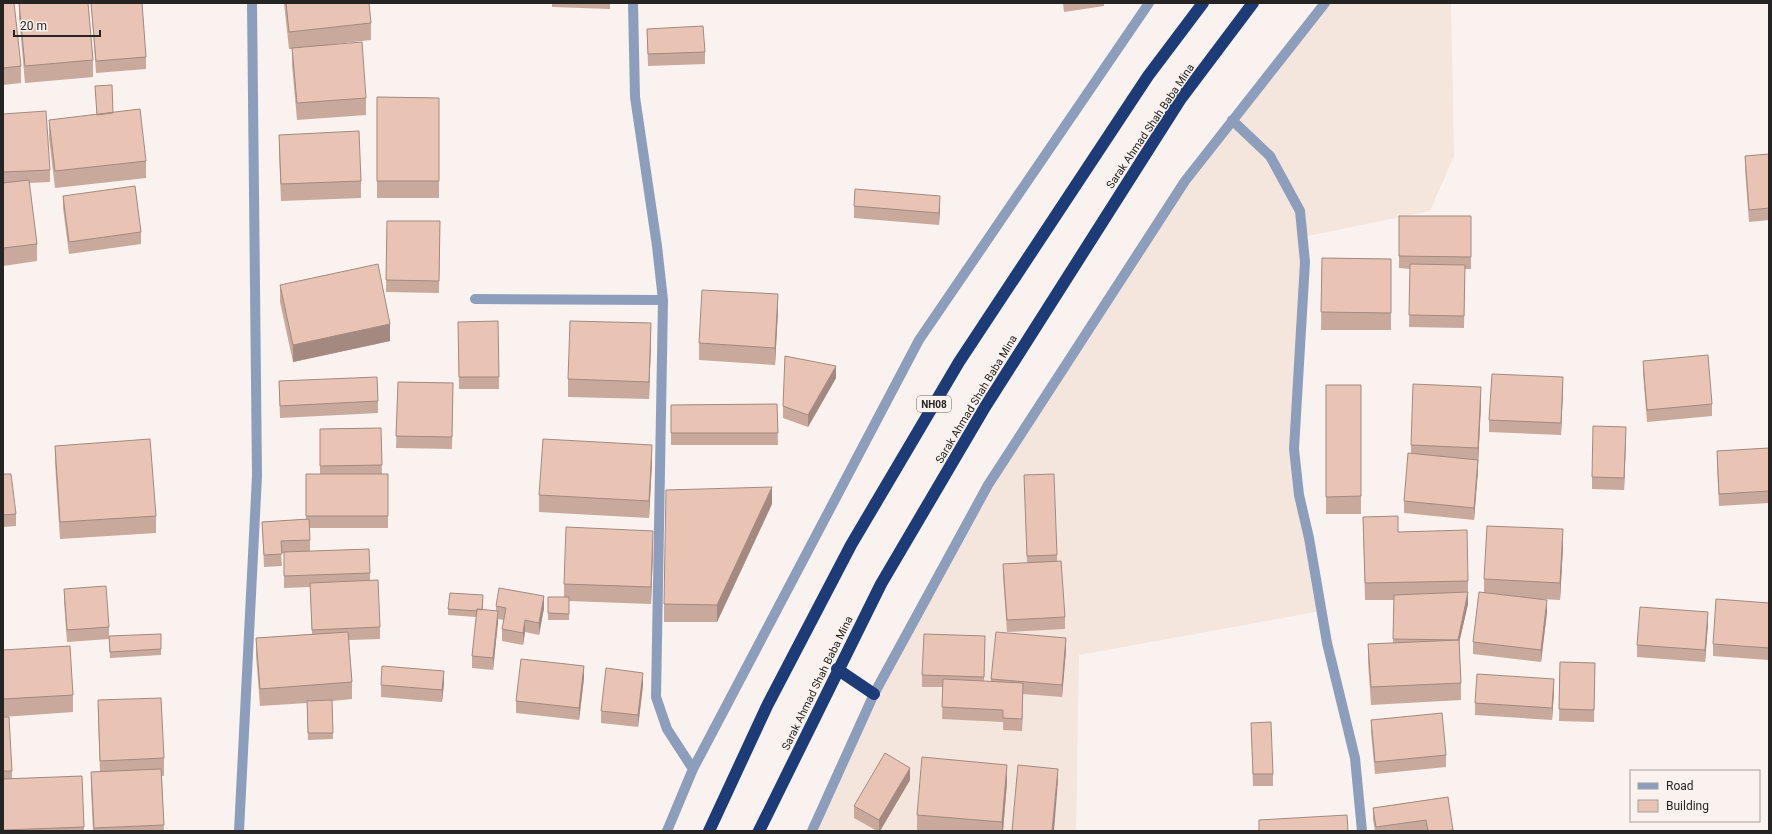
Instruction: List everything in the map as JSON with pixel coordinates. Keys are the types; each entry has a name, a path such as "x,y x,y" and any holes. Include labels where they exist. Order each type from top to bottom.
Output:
{"highway":[{"name":"NH08","path":"709,831 767,706 851,545 959,362 1148,76 1203,3"},
{"name":"Sarak Ahmad Shah Baba Mina","path":"758,831 881,584 985,407 1180,100 1253,3"},
{"path":"838,669 874,694"}],"street":[{"path":"239,831 257,476 252,3"},
{"path":"633,3 635,97 657,246 663,300 656,696 667,729 693,769"},
{"path":"667,831 693,769 919,340 1149,3"},
{"path":"812,831 874,694 988,485 1185,180 1325,3"},
{"path":"1232,120 1270,156 1300,211 1305,262 1294,449 1299,495 1309,538 1327,643 1355,758 1362,831"},
{"path":"475,299 663,300"}],"shaded area":[{"path":"1325,3 1451,3 1454,156 1430,211 1303,237 1294,449 1321,611 1079,655 1076,831 812,831 874,694 988,485 1185,180"}],"building":[{"path":"3,3 14,3 21,66 3,68"},
{"path":"19,3 88,3 93,60 25,66"},
{"path":"91,3 142,3 146,57 96,61"},
{"path":"286,3 369,3 371,23 289,32"},
{"path":"703,26 705,52 648,54 647,29"},
{"path":"362,42 366,98 297,103 292,48"},
{"path":"112,85 113,113 97,115 95,86"},
{"path":"377,97 439,98 439,181 377,181"},
{"path":"140,109 146,161 55,171 49,120"},
{"path":"46,111 50,170 3,172 3,114"},
{"path":"359,131 361,181 281,184 279,135"},
{"path":"1769,154 1769,208 1749,210 1745,156"},
{"path":"29,180 37,244 3,248 3,183"},
{"path":"135,186 141,232 69,242 63,196"},
{"path":"855,189 940,196 939,213 854,206"},
{"path":"1399,216 1471,216 1471,257 1399,256"},
{"path":"387,221 440,221 439,281 386,280"},
{"path":"1322,258 1391,259 1391,313 1321,312"},
{"path":"378,264 390,324 293,345 280,285"},
{"path":"1410,264 1465,265 1464,316 1409,315"},
{"path":"702,290 778,294 775,348 699,343"},
{"path":"498,321 499,377 459,377 458,322"},
{"path":"570,321 651,323 649,382 568,379"},
{"path":"1708,355 1712,404 1647,410 1643,361"},
{"path":"785,356 836,366 808,415 783,406"},
{"path":"1492,374 1563,377 1561,423 1489,420"},
{"path":"377,377 378,401 280,406 279,381"},
{"path":"398,382 453,383 452,437 396,436"},
{"path":"1413,384 1481,387 1478,448 1411,445"},
{"path":"1326,385 1361,385 1361,496 1326,497"},
{"path":"777,404 778,433 671,433 671,405"},
{"path":"1593,426 1626,427 1624,478 1592,477"},
{"path":"381,428 382,465 320,466 320,429"},
{"path":"150,439 156,516 60,522 55,446"},
{"path":"543,439 652,445 649,501 539,495"},
{"path":"1769,448 1769,491 1719,494 1717,451"},
{"path":"1408,453 1478,460 1474,508 1404,501"},
{"path":"3,474 11,474 16,514 3,515"},
{"path":"306,474 388,474 388,516 306,516"},
{"path":"1054,474 1057,555 1027,556 1024,475"},
{"path":"772,487 717,605 664,604 666,490"},
{"path":"1398,516 1398,532 1467,530 1468,581 1365,583 1363,517"},
{"path":"309,519 310,540 281,541 282,554 264,555 262,522"},
{"path":"1487,526 1563,529 1560,583 1484,579"},
{"path":"566,527 653,531 651,587 564,584"},
{"path":"369,549 370,573 284,576 284,552"},
{"path":"1061,561 1065,617 1007,620 1003,564"},
{"path":"378,580 380,627 312,630 310,583"},
{"path":"106,586 109,627 67,630 64,589"},
{"path":"499,588 544,596 539,623 525,620 523,633 502,629 506,608 496,606"},
{"path":"1468,592 1458,640 1393,639 1394,595"},
{"path":"1479,592 1547,600 1541,650 1473,642"},
{"path":"450,593 483,595 482,610 448,609"},
{"path":"548,597 569,597 569,614 548,613"},
{"path":"1716,599 1769,603 1769,648 1713,644"},
{"path":"1640,607 1708,612 1705,650 1637,645"},
{"path":"477,609 498,611 493,658 472,656"},
{"path":"348,632 352,682 260,689 256,638"},
{"path":"996,632 1066,638 1062,685 991,679"},
{"path":"161,634 161,649 110,652 109,636"},
{"path":"924,634 985,636 984,677 922,675"},
{"path":"1459,640 1461,683 1371,687 1368,644"},
{"path":"70,646 73,695 3,699 3,650"},
{"path":"521,659 584,666 579,708 516,701"},
{"path":"1560,662 1595,663 1594,710 1559,709"},
{"path":"382,666 444,671 442,690 381,685"},
{"path":"606,668 643,673 638,715 601,711"},
{"path":"1477,674 1554,679 1552,708 1475,703"},
{"path":"943,679 1023,683 1022,719 1003,718 1003,710 942,707"},
{"path":"161,698 164,758 100,761 98,700"},
{"path":"332,700 333,733 308,733 307,701"},
{"path":"1442,713 1446,755 1375,762 1371,720"},
{"path":"3,717 9,717 12,771 3,771"},
{"path":"1271,722 1273,774 1253,774 1251,723"},
{"path":"885,753 910,768 879,820 854,806"},
{"path":"922,757 1007,765 1002,822 917,815"},
{"path":"1018,765 1058,769 1052,831 1012,831"},
{"path":"161,769 164,825 94,828 91,772"},
{"path":"82,776 84,827 3,830 3,779"},
{"path":"1448,797 1453,830 1428,831 1426,820 1376,827 1373,808"},
{"path":"1347,815 1348,831 1259,831 1259,820"}]}
